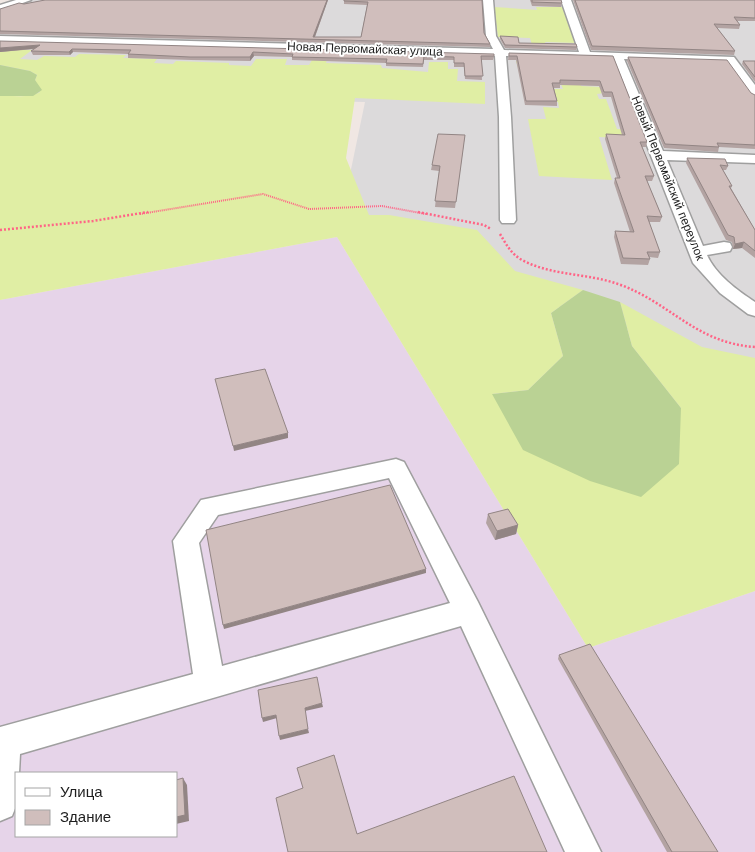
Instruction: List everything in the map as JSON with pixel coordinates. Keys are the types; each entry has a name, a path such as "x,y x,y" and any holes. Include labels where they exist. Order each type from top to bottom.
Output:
{"street":[{"path":"0,8 26,0"},
{"path":"488,0 491,36 500,53 505,117 508,220"},
{"path":"566,0 585,54"},
{"name":"Новая Первомайская улица","path":"0,39 730,59 755,93"},
{"name":"Новый Первомайский переулок","path":"617,55 659,155 696,252 715,280 731,294 755,310"},
{"path":"659,155 755,159"},
{"path":"696,252 724,246"},
{"path":"210,683 186,541 210,507 396,468 468,611 583,852"},
{"path":"0,804 4,742 468,611"}],"path":[{"path":"0,230 93,221 263,194 309,209 382,206 484,225 500,234 509,250 520,259 537,267 618,284 638,293 719,342 742,348 755,347"}],"shaded area":[{"path":"25,0 755,0 755,369 337,237 365,102 0,95 0,8"},
{"path":"337,237 588,648 755,591 755,852 0,852 0,300"}],"green space":[{"path":"494,7 537,10 536,7 563,7 577,43 545,42 546,45 532,45 530,38 498,37"},
{"path":"0,49 32,50 20,59 37,60 44,56 75,57 79,54 126,55 123,58 157,59 154,63 173,64 176,61 229,63 229,65 251,66 256,59 287,59 285,65 309,65 314,57 328,57 326,63 381,65 382,68 428,72 429,62 448,62 448,69 458,69 457,81 485,82 485,104 355,98 346,158 369,215 389,215 477,230 515,271 583,290 551,313 563,356 528,390 492,394 681,408 632,346 620,302 702,347 755,358 755,591 588,648 337,237 0,300 0,96 25,96 40,92 35,80 37,75 30,71 0,65"},
{"path":"516,61 534,61 580,80 581,86 601,87 604,93 597,94 599,99 606,99 617,129 638,130 641,139 599,137 612,180 539,176 528,119 546,119 543,107 559,108 558,102 545,102 546,89 563,89 561,84 519,71"},
{"path":"0,65 30,71 37,75 35,80 42,90 33,96 0,96"},
{"path":"583,290 620,302 632,346 681,408 679,464 641,497 590,481 523,450 492,394 528,390 563,356 551,313"}],"building":[{"path":"45,0 327,0 313,37 361,37 368,2 344,0 482,0 484,33 490,44 0,31 0,9 19,3 24,4"},
{"path":"532,0 561,0 562,3 532,2"},
{"path":"575,0 755,0 755,18 734,17 740,25 714,24 735,51 592,46"},
{"path":"500,36 518,37 519,43 576,44 577,47 505,45"},
{"path":"0,41 494,54 494,56 481,56 483,76 465,76 464,63 454,63 454,57 424,56 423,64 386,63 387,59 292,57 293,54 253,52 250,57 190,57 128,54 131,50 72,49 69,52 31,51 40,45 0,48"},
{"path":"509,53 613,56 647,142 640,142 654,176 645,176 662,217 647,216 660,252 647,252 650,259 623,258 615,231 634,232 615,178 620,178 606,134 625,135 612,92 604,92 600,81 560,80 560,83 552,83 557,101 526,101 517,56 509,56"},
{"path":"628,57 727,60 751,93 755,95 755,145 717,143 719,147 665,144"},
{"path":"743,61 755,61 755,77"},
{"path":"438,134 465,135 456,202 435,201 440,166 432,165"},
{"path":"687,158 725,159 728,166 720,165 732,186 729,186 755,230 755,251 744,242 735,244 734,237 728,235"},
{"path":"265,369 288,433 233,446 215,379"},
{"path":"390,485 426,569 223,625 206,530"},
{"path":"508,509 518,525 497,531 488,514"},
{"path":"590,644 718,852 672,852 559,655"},
{"path":"317,677 322,703 305,708 308,729 279,736 276,715 262,718 258,690"},
{"path":"334,755 357,834 514,776 547,852 288,852 276,798 303,788 297,768"},
{"path":"183,778 185,815 178,817 178,779"}]}
